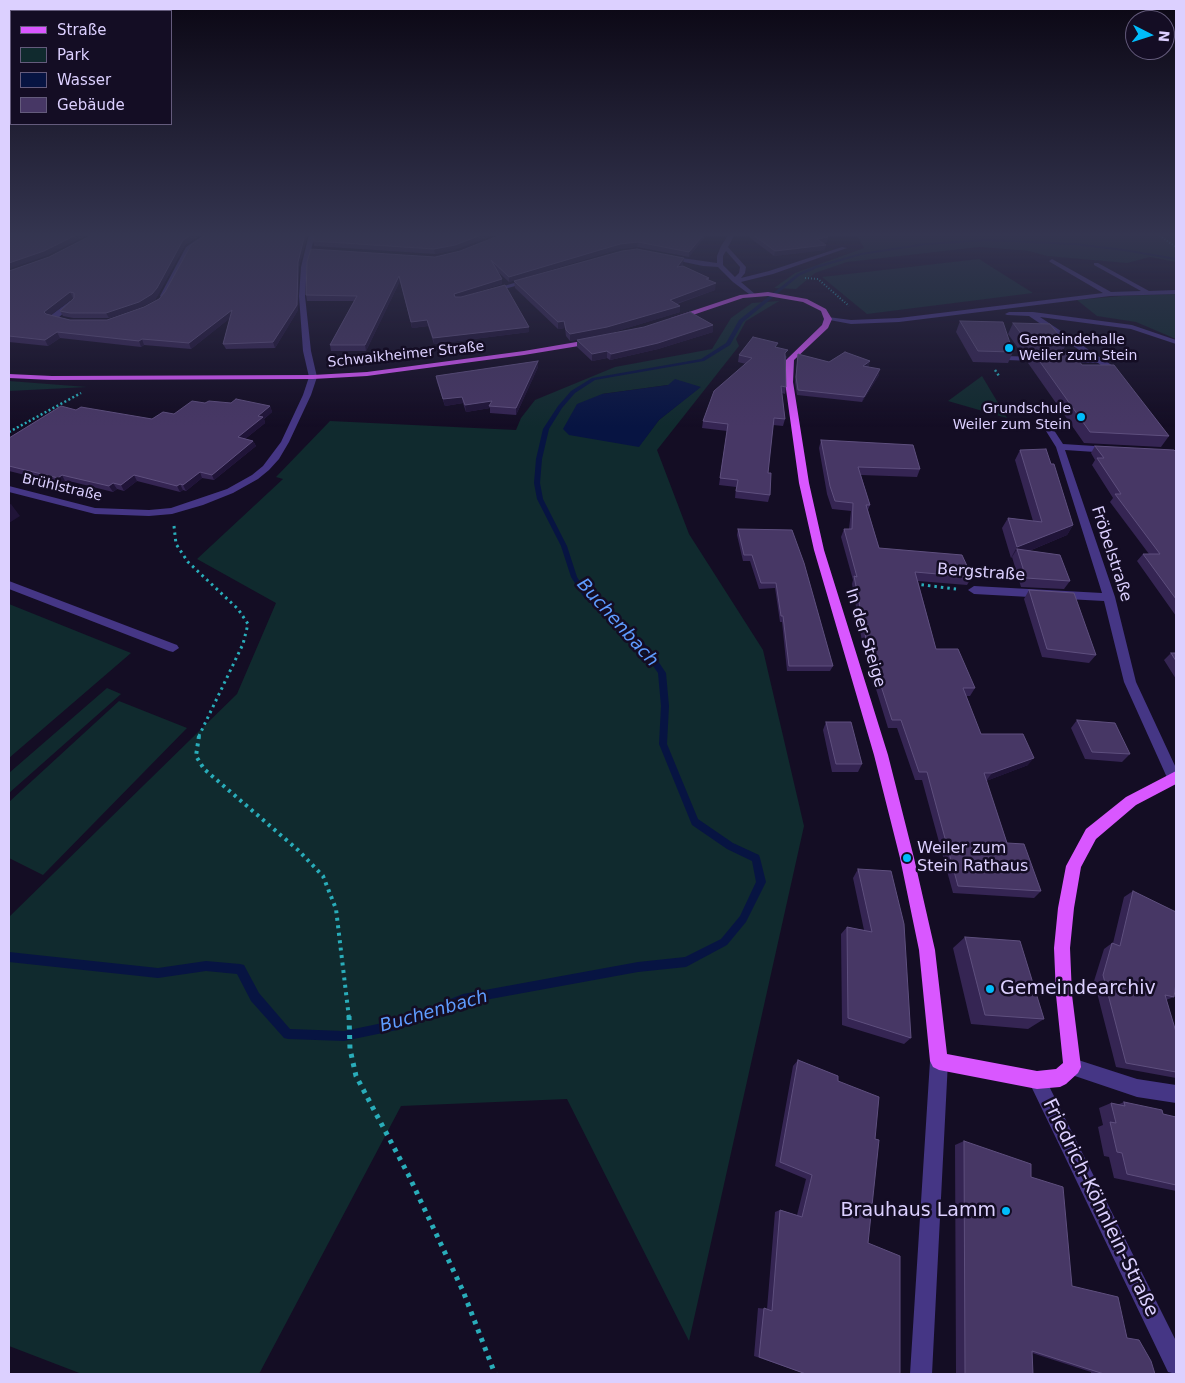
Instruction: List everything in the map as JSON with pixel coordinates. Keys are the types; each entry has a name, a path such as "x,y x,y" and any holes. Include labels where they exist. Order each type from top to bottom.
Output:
{"main road":[{"path":"668,320 734,299"},
{"path":"800,299 824,310 828,319"},
{"name":"In der Steige","path":"828,319 824,326 790,360 789,382 804,483 819,550 881,755 907,858 926,950 939,1061"},
{"name":"Schwaikheimer Straße","path":"9,376 52,378 313,377 367,374 435,366 599,340"},
{"path":"939,1061 1037,1080 1060,1078 1072,1067 1064,995 1062,948 1066,908 1074,866 1091,834 1131,801 1175,777"}],"street":[{"path":"158,302 161,299"},
{"path":"302,299 307,351 313,377"},
{"path":"828,319 851,322 880,321 1074,299"},
{"path":"67,320 53,318 74,301"},
{"path":"969,312 1031,314 1132,326 1176,342"},
{"path":"1031,314 1113,370"},
{"path":"1006,358 1100,361"},
{"name":"Brühlstraße","path":"9,489 95,511 123,514 172,511 200,503 230,491 255,477 276,458 307,395 313,377"},
{"name":"Fröbelstraße","path":"1045,423 1060,447 1109,597 1130,682 1175,777"},
{"path":"1060,447 1124,451"},
{"path":"9,585 173,648"},
{"name":"Bergstraße","path":"974,590 1109,597"},
{"path":"921,1374 939,1061"},
{"path":"1072,1067 1137,1088 1176,1094"},
{"name":"Friedrich-Köhnlein-Straße","path":"1037,1080 1176,1364"}],"path":[{"path":"840,299 853,310"},
{"path":"9,432 110,378"},
{"path":"172,511 176,544 188,562 238,609 248,624 243,644 198,738 196,756 204,769 298,850 323,876 336,909 349,1014 350,1049 356,1076 408,1174 463,1291 495,1374"},
{"name":"Bergstraße","path":"906,583 974,590"}],"green space":[{"path":"848,299 989,299 867,314"},
{"path":"1176,299 1176,339 1136,322 1097,316 1077,300"},
{"path":"779,301 746,321 736,339 739,346 657,450 689,534 763,650 804,826 689,1341 567,1099 401,1106 259,1374 82,1374 9,1346 9,917 237,694 276,603 197,559 283,479 276,477 330,421 516,430 521,418 535,400 615,367 712,349 731,318 752,303","holes":["668,385 700,387 659,420 639,446 602,394"]},
{"path":"982,376 1007,418 948,401"},
{"path":"9,381 87,387 9,391"},
{"path":"9,604 131,653 9,758"},
{"path":"107,688 121,694 9,793 9,773"},
{"path":"119,701 187,728 43,875 9,858 9,802"}],"water":[{"path":"675,379 701,387 659,420 639,447 569,435 563,429 577,404 602,394 668,385"}],"building":[{"path":"9,299 61,299 44,312 70,320 107,320 144,307 159,299 297,299 297,305 273,342 223,344 232,310 189,343 142,339 139,341 57,332 45,340 9,336"},
{"path":"73,299 145,299 106,313 70,313 60,311"},
{"path":"356,299 388,299 365,345 330,345"},
{"path":"405,299 513,299 529,327 433,338 427,320 411,322"},
{"path":"533,299 674,299 670,300 680,306 607,327 570,334 566,330 564,321 558,322"},
{"path":"690,312 713,325 658,343 611,354 607,351 592,354 577,340 644,327"},
{"path":"960,321 1003,322 1010,343 1006,344 1005,347 1013,352 978,351"},
{"path":"1013,323 1050,324 1066,344 1028,343"},
{"path":"753,337 778,343 775,347 788,350 785,353 786,387 781,386 785,419 774,418 768,473 771,473 770,495 736,491 738,480 720,478 728,424 703,421 714,391 752,358 739,355"},
{"path":"845,352 870,361 863,366 880,369 864,397 798,390 796,377 798,354 829,362"},
{"path":"1033,352 1073,353 1082,365 1114,365 1169,436 1090,432"},
{"path":"538,361 516,408 489,406 492,401 465,405 462,397 443,399 436,376"},
{"path":"236,399 270,406 258,416 263,417 238,437 253,441 212,475 200,472 183,485 177,486 134,475 121,485 113,483 109,486 62,475 58,478 9,466 9,438 61,406 76,410 81,407 152,419 163,412 174,414 192,401 231,403"},
{"path":"821,440 913,445 920,469 858,467 870,505 866,505 879,548 962,555 972,577 915,572 936,649 958,649 975,688 963,688 981,734 1023,734 1034,758 992,773 984,773 1007,843 1024,844 1041,891 958,886 927,772 919,772 901,720 892,720 866,639 854,576 857,577 844,529 852,529 853,503 835,501 830,486"},
{"path":"1095,446 1174,450 1176,452 1176,599 1143,554 1160,554 1115,494 1121,494 1097,458 1104,458"},
{"path":"1046,449 1051,464 1054,464 1073,525 1017,547 1008,518 1042,522 1020,450"},
{"path":"738,529 792,530 804,563 833,666 789,666 783,616 781,616 776,583 761,583 752,555 744,555"},
{"path":"1017,549 1060,555 1070,581 1026,578"},
{"path":"1029,590 1074,593 1096,655 1047,649"},
{"path":"1171,653 1176,653 1176,661"},
{"path":"1077,720 1115,723 1130,754 1092,752"},
{"path":"826,722 851,722 862,764 836,764"},
{"path":"858,869 891,871 904,924 911,1038 848,1018 847,927 872,932"},
{"path":"1133,891 1176,912 1176,983 1174,997 1165,995 1176,1032 1176,1072 1126,1063 1103,975 1112,943 1120,946"},
{"path":"965,937 1020,941 1044,1019 985,1015"},
{"path":"798,1060 838,1076 838,1081 879,1097 875,1139 879,1140 868,1243 900,1256 900,1374 806,1374 759,1357 764,1308 772,1311 780,1210 802,1217 812,1175 780,1162"},
{"path":"1124,1102 1162,1110 1163,1114 1176,1117 1176,1185 1127,1174 1122,1153 1117,1152 1110,1122 1116,1123 1111,1103 1125,1106"},
{"path":"964,1141 1031,1164 1031,1177 1063,1187 1072,1286 1118,1297 1127,1338 1139,1340 1151,1361 1155,1374 1104,1374 1032,1351 1033,1374 965,1374"}],"waterway":[{"name":"Buchenbach","path":"9,957 158,973 206,966 240,969 255,997 288,1034 344,1036 397,1025 463,999 638,967 686,962 724,942 743,919 761,882 756,858 730,846 695,822 663,744 665,706 662,673 647,651 585,594 574,577 564,546 540,499 537,483 539,459 546,429 560,407 573,392 594,379 702,360 728,344 741,321 769,299"}],"place":[{"name":"Gemeindehalle Weiler zum Stein","path":"1009,348"},
{"name":"Grundschule Weiler zum Stein","path":"1081,417"},
{"name":"Weiler zum Stein Rathaus","path":"907,858"},
{"name":"Gemeindearchiv","path":"990,989"},
{"name":"Brauhaus Lamm","path":"1006,1211"}]}
